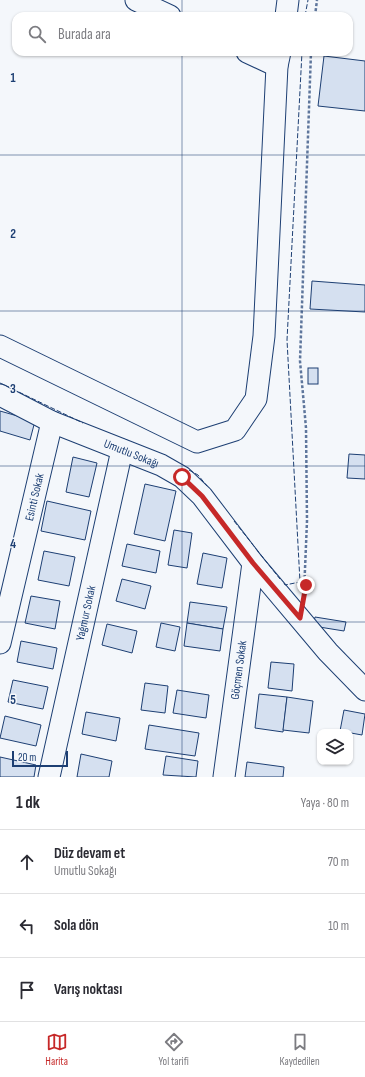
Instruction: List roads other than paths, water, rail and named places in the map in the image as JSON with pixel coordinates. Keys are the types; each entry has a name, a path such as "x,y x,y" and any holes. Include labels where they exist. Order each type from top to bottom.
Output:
{"street":[{"path":"136,0 162,12"},
{"path":"286,12 288,0"},
{"path":"0,346 197,442 236,430 256,399 264,336 279,59 265,56"},
{"name":"Umutlu Sokağı","path":"0,395 52,422 161,465 182,477 202,496 253,563 328,652 365,690"},
{"name":"Esinti Sokak","path":"0,643 52,422"},
{"name":"Yağmur Sokak","path":"49,777 122,450"},
{"name":"Göçmen Sokak","path":"224,777 253,563"}]}
